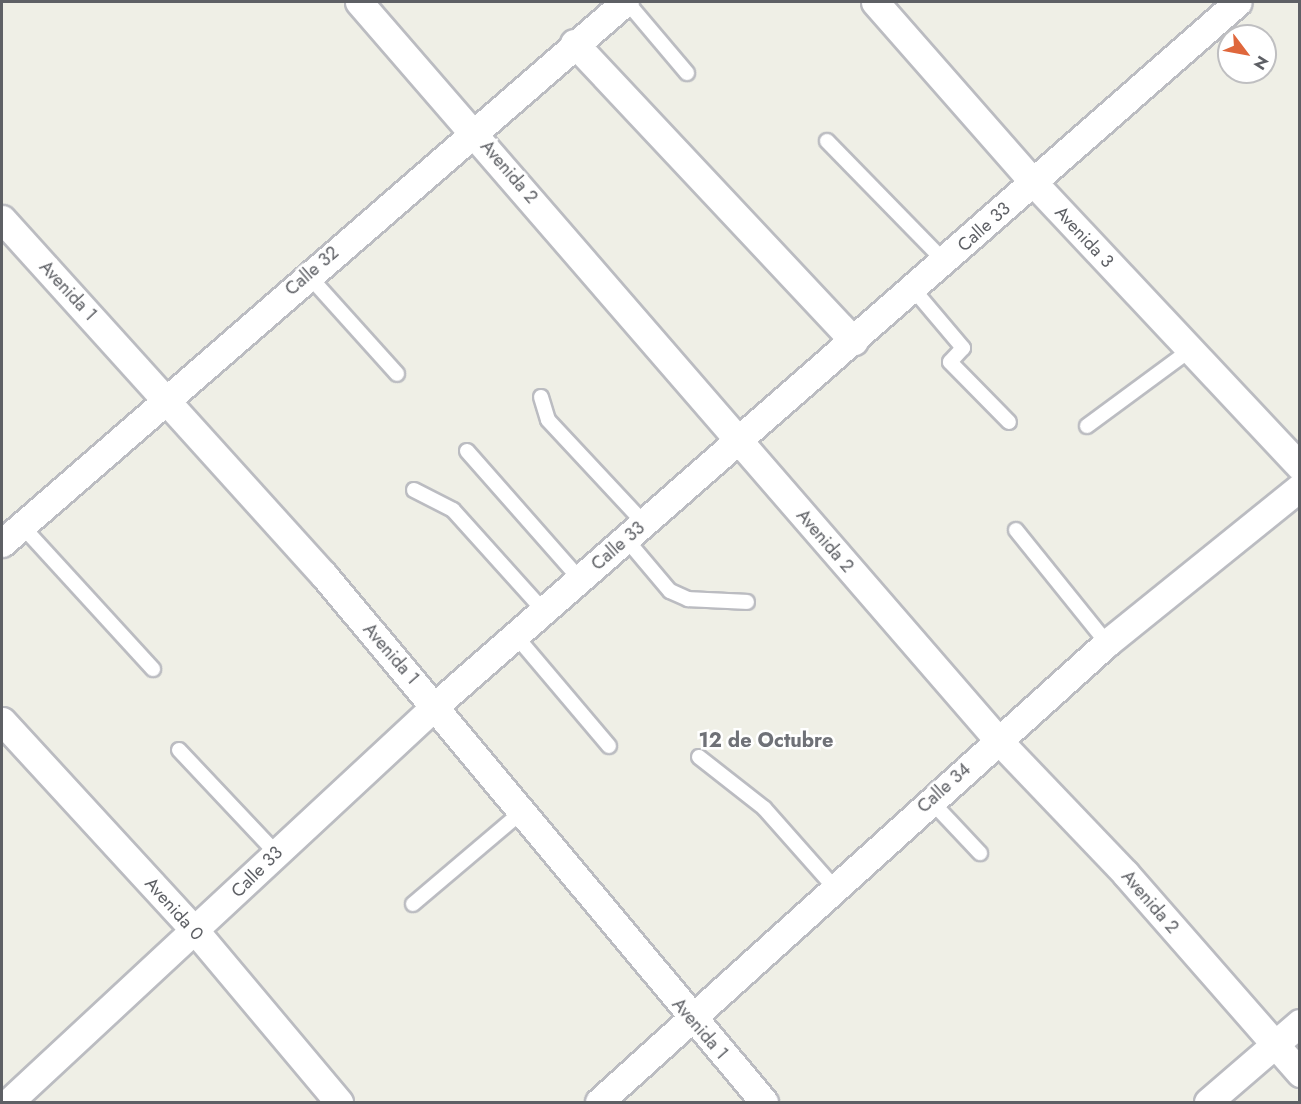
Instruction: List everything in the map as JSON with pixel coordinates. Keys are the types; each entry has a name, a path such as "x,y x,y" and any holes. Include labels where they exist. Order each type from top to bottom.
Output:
{"street":[{"name":"Avenida 2","path":"359,2 473,130 998,740 1125,873 1299,1073"},
{"name":"Calle 32","path":"2,543 473,130 574,43 626,2"},
{"name":"Avenida 3","path":"875,2 1033,183 1299,466"},
{"name":"Calle 33","path":"9,1102 197,933 276,852 436,705 914,290 1238,2"},
{"path":"574,43 854,341"},
{"name":"Avenida 1","path":"2,219 168,397 436,705 519,814 691,1020 764,1102"},
{"name":"Calle 34","path":"599,1102 930,800 1107,643 1299,487"},
{"name":"Avenida 0","path":"2,721 197,933 339,1102"},
{"path":"1208,1102 1299,1023"}],"lane":[{"path":"626,2 687,73"},
{"path":"827,141 945,262"},
{"path":"308,276 396,374"},
{"path":"914,290 963,348 950,362 1009,422"},
{"path":"1088,426 1191,350"},
{"path":"542,397 548,420 635,531 670,591 688,599 747,602"},
{"path":"467,451 580,579"},
{"path":"414,490 453,510 544,611"},
{"path":"22,526 153,669"},
{"path":"1016,530 1107,643"},
{"path":"516,636 609,746"},
{"path":"179,750 276,852"},
{"path":"699,757 764,808 834,887"},
{"path":"930,800 980,853"},
{"path":"413,904 519,814"}],"district":[{"name":"12 de Octubre","path":"766,740"}]}
